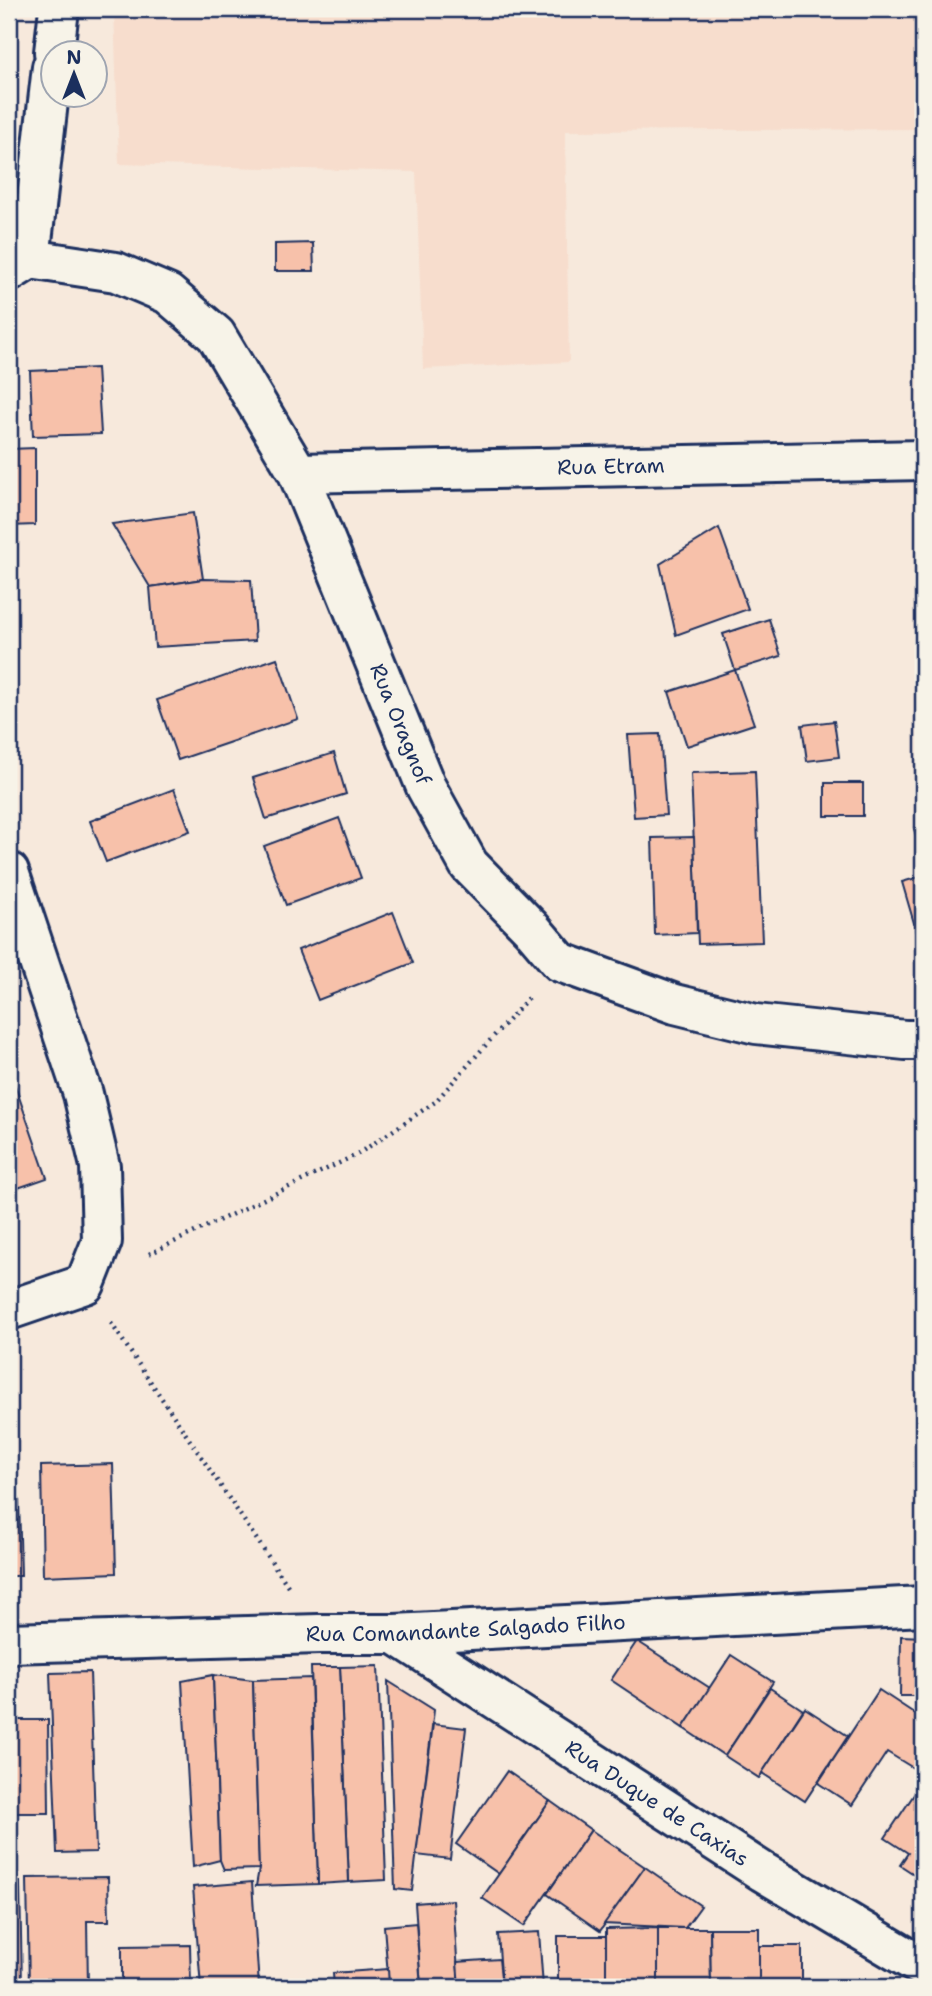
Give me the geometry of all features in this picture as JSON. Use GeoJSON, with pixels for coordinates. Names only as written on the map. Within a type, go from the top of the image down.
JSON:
{"type":"FeatureCollection","features":[{"type":"Feature","properties":{"kind":"street"},"geometry":{"type":"LineString","coordinates":[[56,38],[59,9]]}},
{"type":"Feature","properties":{"kind":"street"},"geometry":{"type":"LineString","coordinates":[[20,266],[45,108]]}},
{"type":"Feature","properties":{"kind":"street","name":"Rua Oragnof"},"geometry":{"type":"LineString","coordinates":[[20,266],[116,272],[168,294],[216,335],[298,473],[426,787],[469,865],[531,928],[560,962],[675,1004],[756,1024],[923,1040]]}},
{"type":"Feature","properties":{"kind":"street","name":"Rua Etram"},"geometry":{"type":"LineString","coordinates":[[298,473],[923,460]]}},
{"type":"Feature","properties":{"kind":"street"},"geometry":{"type":"LineString","coordinates":[[9,872],[83,1094],[100,1166],[102,1241],[85,1284],[9,1310]]}},
{"type":"Feature","properties":{"kind":"street","name":"Rua Comandante Salgado Filho"},"geometry":{"type":"LineString","coordinates":[[9,1643],[394,1634],[923,1606]]}},
{"type":"Feature","properties":{"kind":"street","name":"Rua Duque de Caxias"},"geometry":{"type":"LineString","coordinates":[[394,1634],[763,1872],[923,1967]]}},
{"type":"Feature","properties":{"kind":"path"},"geometry":{"type":"LineString","coordinates":[[319,1634],[85,1284],[358,1154],[435,1102],[560,962]]}},
{"type":"Feature","properties":{"kind":"shaded area"},"geometry":{"type":"Polygon","coordinates":[[[114,9],[923,9],[923,129],[565,131],[569,362],[423,369],[416,172],[119,164],[114,9]]]}},
{"type":"Feature","properties":{"kind":"building"},"geometry":{"type":"Polygon","coordinates":[[[313,243],[314,271],[275,271],[275,244],[313,243]]]}},
{"type":"Feature","properties":{"kind":"building"},"geometry":{"type":"Polygon","coordinates":[[[97,368],[101,434],[33,436],[30,371],[97,368]]]}},
{"type":"Feature","properties":{"kind":"building"},"geometry":{"type":"Polygon","coordinates":[[[35,448],[35,525],[9,526],[9,449],[35,448]]]}},
{"type":"Feature","properties":{"kind":"building"},"geometry":{"type":"Polygon","coordinates":[[[193,513],[203,579],[150,587],[112,524],[193,513]]]}},
{"type":"Feature","properties":{"kind":"building"},"geometry":{"type":"Polygon","coordinates":[[[719,528],[748,609],[676,635],[660,564],[719,528]]]}},
{"type":"Feature","properties":{"kind":"building"},"geometry":{"type":"Polygon","coordinates":[[[203,579],[251,580],[255,641],[155,647],[150,587],[203,579]]]}},
{"type":"Feature","properties":{"kind":"building"},"geometry":{"type":"Polygon","coordinates":[[[769,619],[781,656],[735,670],[723,634],[769,619]]]}},
{"type":"Feature","properties":{"kind":"building"},"geometry":{"type":"Polygon","coordinates":[[[277,658],[298,719],[178,760],[157,700],[277,658]]]}},
{"type":"Feature","properties":{"kind":"building"},"geometry":{"type":"Polygon","coordinates":[[[735,670],[754,724],[687,746],[669,692],[735,670]]]}},
{"type":"Feature","properties":{"kind":"building"},"geometry":{"type":"Polygon","coordinates":[[[834,721],[839,757],[807,761],[802,725],[834,721]]]}},
{"type":"Feature","properties":{"kind":"building"},"geometry":{"type":"Polygon","coordinates":[[[660,734],[666,815],[634,817],[628,735],[660,734]]]}},
{"type":"Feature","properties":{"kind":"building"},"geometry":{"type":"Polygon","coordinates":[[[334,753],[346,794],[266,819],[253,778],[334,753]]]}},
{"type":"Feature","properties":{"kind":"building"},"geometry":{"type":"Polygon","coordinates":[[[755,771],[762,942],[698,944],[691,773],[755,771]]]}},
{"type":"Feature","properties":{"kind":"building"},"geometry":{"type":"Polygon","coordinates":[[[825,783],[863,783],[863,816],[825,816],[825,783]]]}},
{"type":"Feature","properties":{"kind":"building"},"geometry":{"type":"Polygon","coordinates":[[[174,789],[190,831],[106,862],[90,821],[174,789]]]}},
{"type":"Feature","properties":{"kind":"building"},"geometry":{"type":"Polygon","coordinates":[[[339,818],[361,878],[286,905],[264,846],[339,818]]]}},
{"type":"Feature","properties":{"kind":"building"},"geometry":{"type":"Polygon","coordinates":[[[923,826],[923,858],[914,829],[923,826]]]}},
{"type":"Feature","properties":{"kind":"building"},"geometry":{"type":"Polygon","coordinates":[[[694,837],[697,933],[655,935],[652,838],[694,837]]]}},
{"type":"Feature","properties":{"kind":"building"},"geometry":{"type":"Polygon","coordinates":[[[923,876],[923,954],[902,882],[923,876]]]}},
{"type":"Feature","properties":{"kind":"building"},"geometry":{"type":"Polygon","coordinates":[[[393,912],[413,963],[318,1000],[298,950],[393,912]]]}},
{"type":"Feature","properties":{"kind":"building"},"geometry":{"type":"Polygon","coordinates":[[[9,1068],[47,1178],[9,1191],[9,1068]]]}},
{"type":"Feature","properties":{"kind":"building"},"geometry":{"type":"Polygon","coordinates":[[[113,1464],[116,1573],[43,1576],[41,1466],[113,1464]]]}},
{"type":"Feature","properties":{"kind":"building"},"geometry":{"type":"Polygon","coordinates":[[[9,1498],[19,1498],[21,1576],[9,1576],[9,1498]]]}},
{"type":"Feature","properties":{"kind":"building"},"geometry":{"type":"Polygon","coordinates":[[[901,1636],[923,1637],[923,1698],[900,1696],[901,1636]]]}},
{"type":"Feature","properties":{"kind":"building"},"geometry":{"type":"Polygon","coordinates":[[[637,1641],[710,1688],[683,1728],[611,1680],[637,1641]]]}},
{"type":"Feature","properties":{"kind":"building"},"geometry":{"type":"Polygon","coordinates":[[[731,1655],[773,1682],[725,1756],[683,1728],[731,1655]]]}},
{"type":"Feature","properties":{"kind":"building"},"geometry":{"type":"Polygon","coordinates":[[[378,1666],[386,1880],[349,1882],[340,1667],[378,1666]]]}},
{"type":"Feature","properties":{"kind":"building"},"geometry":{"type":"Polygon","coordinates":[[[311,1667],[340,1667],[349,1882],[318,1884],[311,1667]]]}},
{"type":"Feature","properties":{"kind":"building"},"geometry":{"type":"Polygon","coordinates":[[[90,1672],[96,1852],[57,1853],[50,1673],[90,1672]]]}},
{"type":"Feature","properties":{"kind":"building"},"geometry":{"type":"Polygon","coordinates":[[[213,1675],[220,1860],[193,1867],[182,1681],[213,1675]]]}},
{"type":"Feature","properties":{"kind":"building"},"geometry":{"type":"Polygon","coordinates":[[[213,1675],[253,1680],[259,1869],[224,1870],[220,1860],[213,1675]]]}},
{"type":"Feature","properties":{"kind":"building"},"geometry":{"type":"Polygon","coordinates":[[[311,1678],[318,1884],[256,1886],[259,1869],[253,1680],[311,1678]]]}},
{"type":"Feature","properties":{"kind":"building"},"geometry":{"type":"Polygon","coordinates":[[[388,1681],[434,1710],[412,1891],[395,1889],[388,1681]]]}},
{"type":"Feature","properties":{"kind":"building"},"geometry":{"type":"Polygon","coordinates":[[[770,1688],[803,1710],[759,1778],[725,1756],[770,1688]]]}},
{"type":"Feature","properties":{"kind":"building"},"geometry":{"type":"Polygon","coordinates":[[[879,1690],[923,1719],[923,1774],[887,1752],[852,1805],[818,1783],[879,1690]]]}},
{"type":"Feature","properties":{"kind":"building"},"geometry":{"type":"Polygon","coordinates":[[[805,1708],[848,1736],[805,1801],[762,1773],[805,1708]]]}},
{"type":"Feature","properties":{"kind":"building"},"geometry":{"type":"Polygon","coordinates":[[[9,1720],[48,1720],[49,1813],[9,1813],[9,1720]]]}},
{"type":"Feature","properties":{"kind":"building"},"geometry":{"type":"Polygon","coordinates":[[[433,1724],[466,1728],[450,1859],[416,1855],[433,1724]]]}},
{"type":"Feature","properties":{"kind":"building"},"geometry":{"type":"Polygon","coordinates":[[[507,1771],[550,1801],[499,1874],[456,1844],[507,1771]]]}},
{"type":"Feature","properties":{"kind":"building"},"geometry":{"type":"Polygon","coordinates":[[[923,1781],[923,1880],[900,1865],[908,1853],[885,1838],[923,1781]]]}},
{"type":"Feature","properties":{"kind":"building"},"geometry":{"type":"Polygon","coordinates":[[[550,1801],[591,1830],[524,1926],[482,1898],[550,1801]]]}},
{"type":"Feature","properties":{"kind":"building"},"geometry":{"type":"Polygon","coordinates":[[[591,1830],[645,1867],[600,1931],[547,1894],[591,1830]]]}},
{"type":"Feature","properties":{"kind":"building"},"geometry":{"type":"Polygon","coordinates":[[[645,1867],[701,1906],[685,1928],[604,1924],[645,1867]]]}},
{"type":"Feature","properties":{"kind":"building"},"geometry":{"type":"Polygon","coordinates":[[[108,1877],[109,1921],[87,1921],[88,1987],[29,1987],[27,1878],[108,1877]]]}},
{"type":"Feature","properties":{"kind":"building"},"geometry":{"type":"Polygon","coordinates":[[[9,1882],[20,1882],[22,1987],[9,1987],[9,1882]]]}},
{"type":"Feature","properties":{"kind":"building"},"geometry":{"type":"Polygon","coordinates":[[[252,1882],[259,1987],[201,1987],[193,1887],[252,1882]]]}},
{"type":"Feature","properties":{"kind":"building"},"geometry":{"type":"Polygon","coordinates":[[[453,1900],[459,1987],[421,1987],[415,1903],[453,1900]]]}},
{"type":"Feature","properties":{"kind":"building"},"geometry":{"type":"Polygon","coordinates":[[[416,1923],[421,1987],[389,1987],[384,1926],[416,1923]]]}},
{"type":"Feature","properties":{"kind":"building"},"geometry":{"type":"Polygon","coordinates":[[[658,1928],[658,1987],[606,1987],[606,1929],[658,1928]]]}},
{"type":"Feature","properties":{"kind":"building"},"geometry":{"type":"Polygon","coordinates":[[[658,1928],[710,1928],[711,1987],[658,1987],[658,1928]]]}},
{"type":"Feature","properties":{"kind":"building"},"geometry":{"type":"Polygon","coordinates":[[[710,1928],[759,1928],[759,1987],[711,1987],[710,1928]]]}},
{"type":"Feature","properties":{"kind":"building"},"geometry":{"type":"Polygon","coordinates":[[[539,1932],[543,1987],[502,1987],[498,1934],[539,1932]]]}},
{"type":"Feature","properties":{"kind":"building"},"geometry":{"type":"Polygon","coordinates":[[[558,1936],[606,1936],[606,1987],[558,1987],[558,1936]]]}},
{"type":"Feature","properties":{"kind":"building"},"geometry":{"type":"Polygon","coordinates":[[[190,1945],[191,1987],[122,1987],[122,1946],[190,1945]]]}},
{"type":"Feature","properties":{"kind":"building"},"geometry":{"type":"Polygon","coordinates":[[[759,1946],[802,1946],[802,1987],[759,1987],[759,1946]]]}},
{"type":"Feature","properties":{"kind":"building"},"geometry":{"type":"Polygon","coordinates":[[[499,1959],[502,1987],[459,1987],[457,1962],[499,1959]]]}},
{"type":"Feature","properties":{"kind":"building"},"geometry":{"type":"Polygon","coordinates":[[[388,1969],[389,1987],[334,1987],[333,1973],[388,1969]]]}},
{"type":"Feature","properties":{"kind":"building"},"geometry":{"type":"Polygon","coordinates":[[[334,1983],[334,1987],[277,1987],[334,1983]]]}}]}
